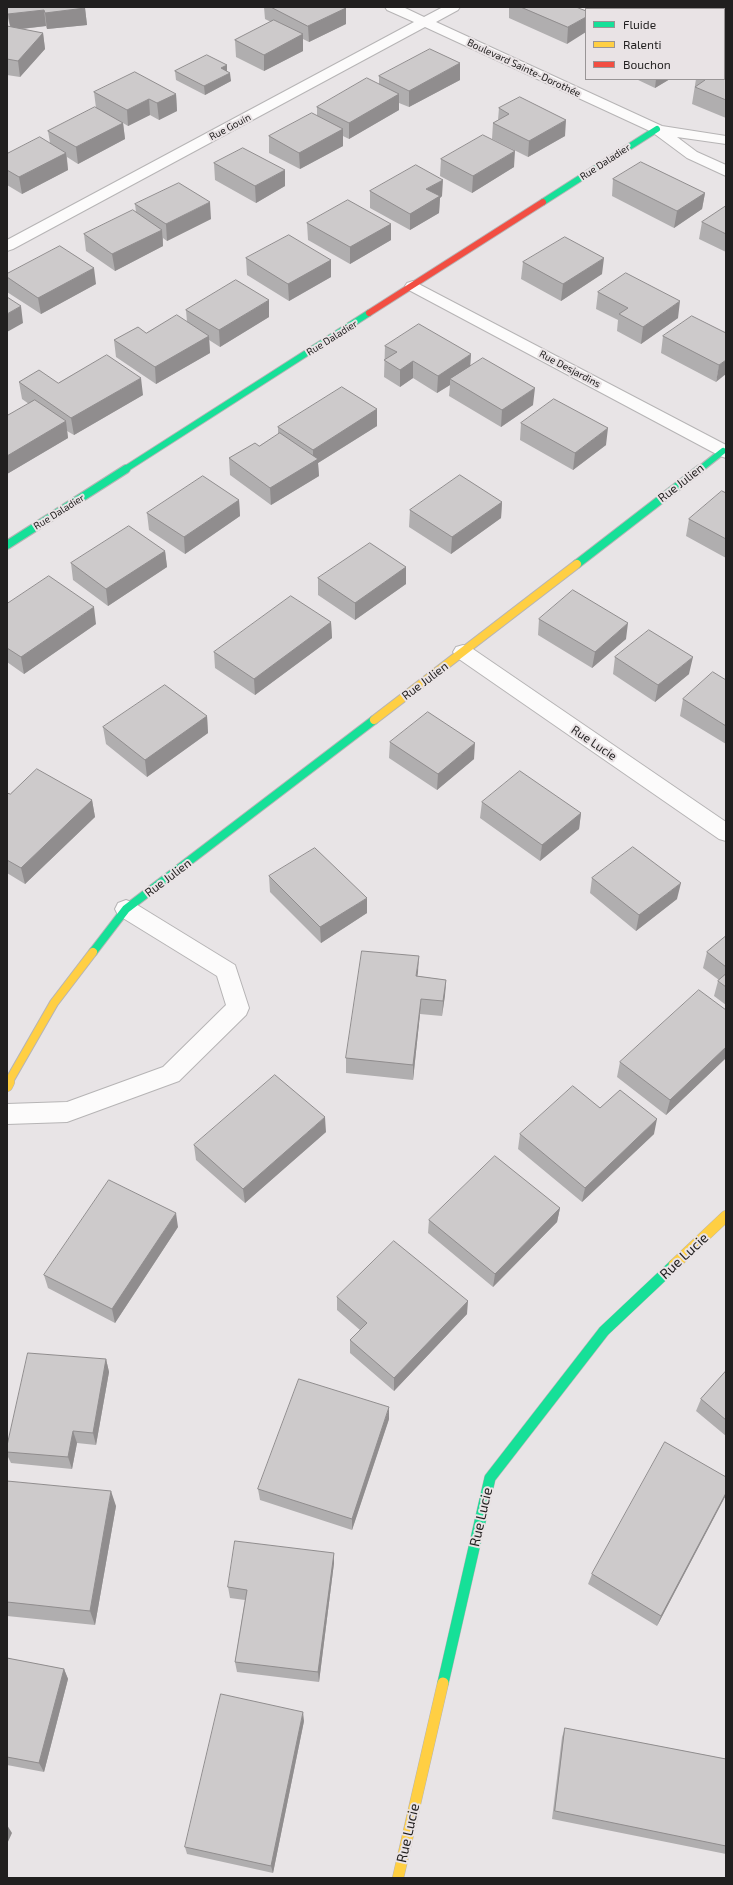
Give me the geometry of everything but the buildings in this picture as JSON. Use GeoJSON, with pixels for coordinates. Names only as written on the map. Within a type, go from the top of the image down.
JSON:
{"type":"FeatureCollection","features":[{"type":"Feature","properties":{"kind":"street","name":"Boulevard Sainte-Dorothée"},"geometry":{"type":"LineString","coordinates":[[392,7],[657,129],[692,155],[726,171]]}},
{"type":"Feature","properties":{"kind":"street","name":"Rue Gouin"},"geometry":{"type":"LineString","coordinates":[[7,246],[453,7]]}},
{"type":"Feature","properties":{"kind":"street","name":"Boulevard Sainte-Dorothée"},"geometry":{"type":"LineString","coordinates":[[657,129],[726,140]]}},
{"type":"Feature","properties":{"kind":"street","name":"Rue Daladier"},"geometry":{"type":"LineString","coordinates":[[7,545],[657,129]]}},
{"type":"Feature","properties":{"kind":"street","name":"Rue Desjardins"},"geometry":{"type":"LineString","coordinates":[[413,286],[724,451]]}},
{"type":"Feature","properties":{"kind":"street","name":"Rue Julien"},"geometry":{"type":"LineString","coordinates":[[7,1086],[54,1003],[126,909],[724,451]]}},
{"type":"Feature","properties":{"kind":"street","name":"Rue Lucie"},"geometry":{"type":"LineString","coordinates":[[462,652],[726,833]]}},
{"type":"Feature","properties":{"kind":"street"},"geometry":{"type":"LineString","coordinates":[[7,1114],[67,1112],[171,1074],[238,1008],[227,971],[126,909]]}},
{"type":"Feature","properties":{"kind":"street","name":"Rue Lucie"},"geometry":{"type":"LineString","coordinates":[[398,1878],[490,1478],[604,1331],[726,1216]]}},
{"type":"Feature","properties":{"kind":"traffic: fast"},"geometry":{"type":"LineString","coordinates":[[543,202],[657,129]]}},
{"type":"Feature","properties":{"kind":"traffic: fast"},"geometry":{"type":"LineString","coordinates":[[7,545],[369,313]]}},
{"type":"Feature","properties":{"kind":"traffic: fast"},"geometry":{"type":"LineString","coordinates":[[577,564],[723,451]]}},
{"type":"Feature","properties":{"kind":"traffic: fast"},"geometry":{"type":"LineString","coordinates":[[93,952],[126,909],[374,720]]}},
{"type":"Feature","properties":{"kind":"traffic: fast"},"geometry":{"type":"LineString","coordinates":[[443,1683],[490,1478],[604,1331],[674,1265]]}},
{"type":"Feature","properties":{"kind":"traffic: slow"},"geometry":{"type":"LineString","coordinates":[[374,720],[577,564]]}},
{"type":"Feature","properties":{"kind":"traffic: slow"},"geometry":{"type":"LineString","coordinates":[[7,1086],[54,1003],[93,952]]}},
{"type":"Feature","properties":{"kind":"traffic: slow"},"geometry":{"type":"LineString","coordinates":[[674,1265],[726,1216]]}},
{"type":"Feature","properties":{"kind":"traffic: slow"},"geometry":{"type":"LineString","coordinates":[[398,1878],[443,1683]]}},
{"type":"Feature","properties":{"kind":"traffic: jam"},"geometry":{"type":"LineString","coordinates":[[369,313],[543,202]]}}]}
